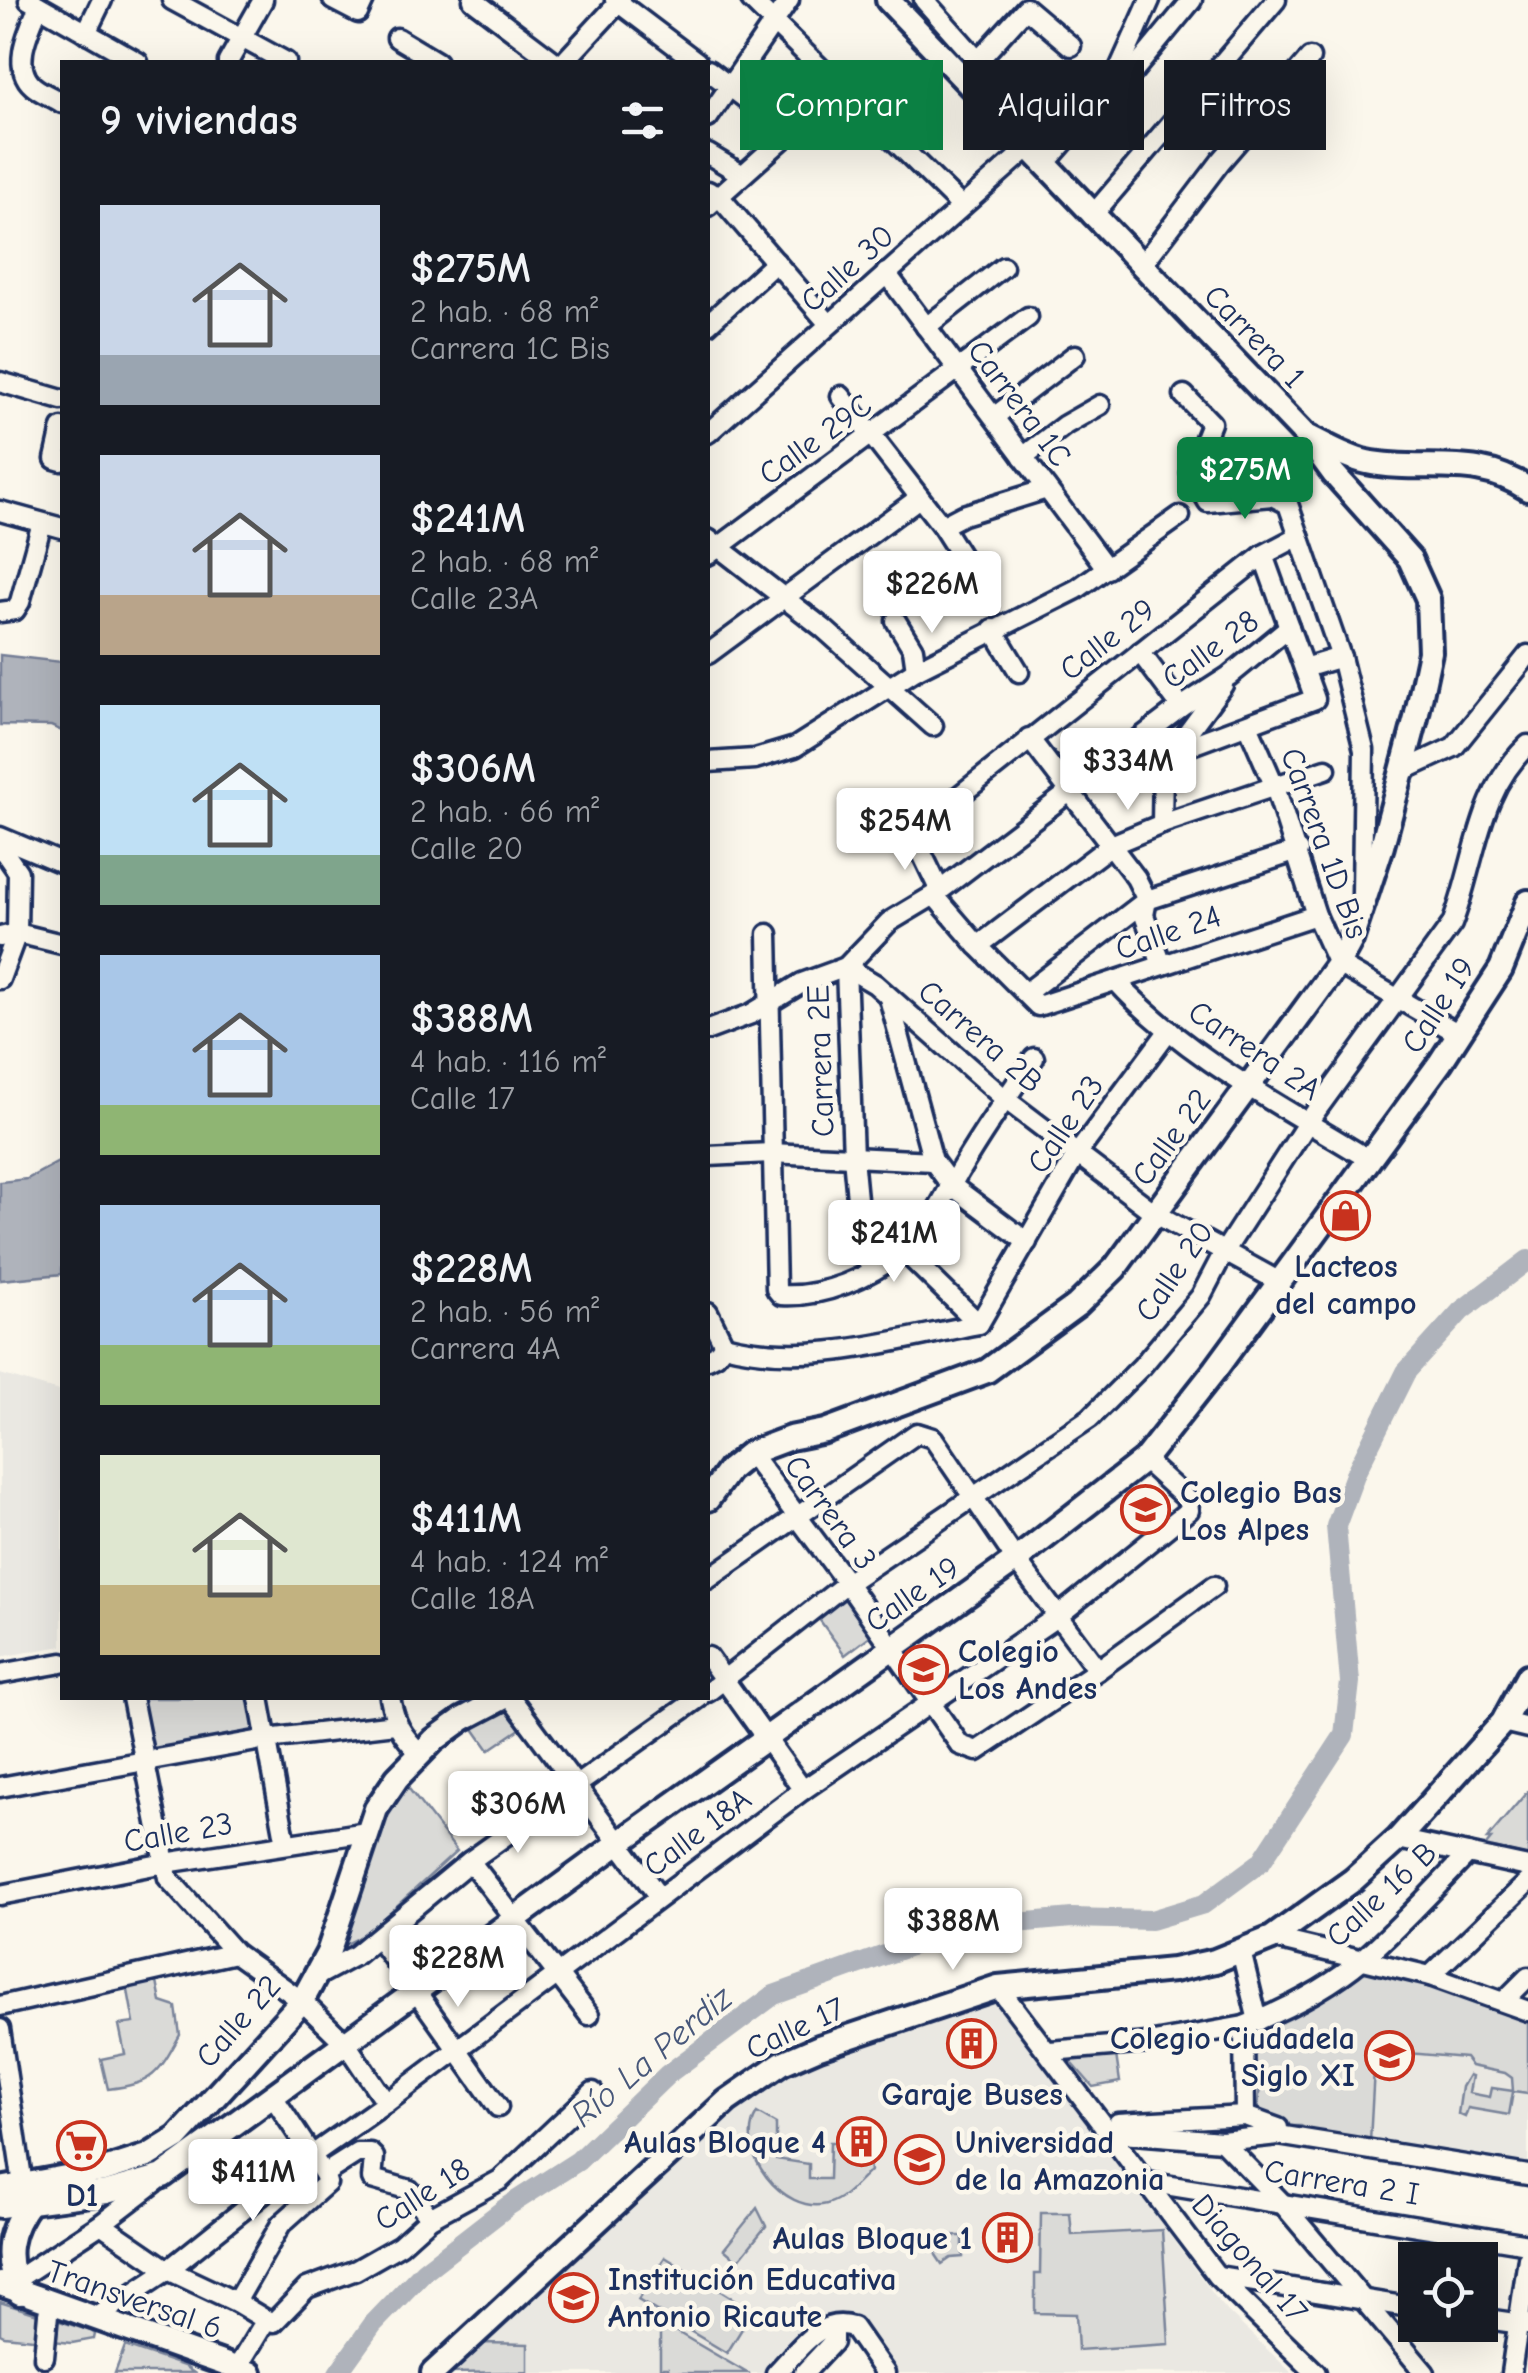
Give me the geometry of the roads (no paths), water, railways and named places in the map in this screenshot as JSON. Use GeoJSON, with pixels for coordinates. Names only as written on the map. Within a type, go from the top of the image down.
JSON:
{"type":"FeatureCollection","features":[{"type":"Feature","properties":{"kind":"main road","name":"Carrera 1"},"geometry":{"type":"LineString","coordinates":[[888,0],[963,79]]}},
{"type":"Feature","properties":{"kind":"main road","name":"Carrera 1"},"geometry":{"type":"LineString","coordinates":[[1030,150],[1306,436],[1334,474],[1410,559],[1428,599],[1430,652],[1402,771]]}},
{"type":"Feature","properties":{"kind":"main road"},"geometry":{"type":"LineString","coordinates":[[1306,436],[1366,462],[1488,470],[1528,489]]}},
{"type":"Feature","properties":{"kind":"main road","name":"Calle 22"},"geometry":{"type":"LineString","coordinates":[[710,1497],[729,1470],[750,1453],[790,1438],[825,1431],[987,1372],[1077,1305],[1115,1268],[1338,964],[1361,910],[1402,771]]}},
{"type":"Feature","properties":{"kind":"main road","name":"Calle 19"},"geometry":{"type":"LineString","coordinates":[[0,2206],[18,2191],[107,2192],[163,2176],[1016,1560],[1144,1460],[1215,1370],[1459,1034],[1501,969],[1528,902]]}},
{"type":"Feature","properties":{"kind":"main road","name":"Calle 17"},"geometry":{"type":"LineString","coordinates":[[433,2373],[757,2078],[819,2048],[998,1987],[1172,1970],[1216,1961],[1272,1938],[1353,1880],[1398,1839],[1503,1722],[1528,1676]]}},
{"type":"Feature","properties":{"kind":"main road","name":"Calle 22"},"geometry":{"type":"LineString","coordinates":[[18,2191],[148,2156],[177,2138],[302,2000],[328,1953],[376,1809],[397,1778],[420,1753],[464,1719],[499,1700]]}},
{"type":"Feature","properties":{"kind":"main road"},"geometry":{"type":"LineString","coordinates":[[8,2289],[8,2241],[15,2222],[18,2191]]}},
{"type":"Feature","properties":{"kind":"main road","name":"Transversal 6"},"geometry":{"type":"LineString","coordinates":[[8,2289],[48,2314],[131,2340],[195,2365],[204,2373]]}},
{"type":"Feature","properties":{"kind":"main road","name":"Transversal 6"},"geometry":{"type":"LineString","coordinates":[[8,2289],[243,2370]]}},
{"type":"Feature","properties":{"kind":"street"},"geometry":{"type":"LineString","coordinates":[[86,33],[102,0]]}},
{"type":"Feature","properties":{"kind":"street"},"geometry":{"type":"LineString","coordinates":[[172,0],[282,60]]}},
{"type":"Feature","properties":{"kind":"street"},"geometry":{"type":"LineString","coordinates":[[229,60],[263,0]]}},
{"type":"Feature","properties":{"kind":"street"},"geometry":{"type":"LineString","coordinates":[[333,0],[361,6]]}},
{"type":"Feature","properties":{"kind":"street"},"geometry":{"type":"LineString","coordinates":[[474,0],[552,60]]}},
{"type":"Feature","properties":{"kind":"street"},"geometry":{"type":"LineString","coordinates":[[752,0],[815,60]]}},
{"type":"Feature","properties":{"kind":"street"},"geometry":{"type":"LineString","coordinates":[[710,115],[789,0]]}},
{"type":"Feature","properties":{"kind":"street","name":"Carrera 1"},"geometry":{"type":"LineString","coordinates":[[924,0],[977,60]]}},
{"type":"Feature","properties":{"kind":"street","name":"Calle 30"},"geometry":{"type":"LineString","coordinates":[[1123,60],[1150,0]]}},
{"type":"Feature","properties":{"kind":"street","name":"Calle 30"},"geometry":{"type":"LineString","coordinates":[[1143,60],[1192,0]]}},
{"type":"Feature","properties":{"kind":"street"},"geometry":{"type":"LineString","coordinates":[[1092,216],[1276,0]]}},
{"type":"Feature","properties":{"kind":"street"},"geometry":{"type":"LineString","coordinates":[[566,60],[618,1],[694,60]]}},
{"type":"Feature","properties":{"kind":"street"},"geometry":{"type":"LineString","coordinates":[[60,102],[32,85],[25,74],[25,42],[45,5],[134,60]]}},
{"type":"Feature","properties":{"kind":"street"},"geometry":{"type":"LineString","coordinates":[[979,60],[1026,8],[1071,46]]}},
{"type":"Feature","properties":{"kind":"street"},"geometry":{"type":"LineString","coordinates":[[397,38],[435,60]]}},
{"type":"Feature","properties":{"kind":"street"},"geometry":{"type":"LineString","coordinates":[[1142,265],[1221,161],[1310,58]]}},
{"type":"Feature","properties":{"kind":"street"},"geometry":{"type":"LineString","coordinates":[[710,72],[740,95]]}},
{"type":"Feature","properties":{"kind":"street"},"geometry":{"type":"LineString","coordinates":[[768,150],[711,198],[776,262],[829,324]]}},
{"type":"Feature","properties":{"kind":"street"},"geometry":{"type":"LineString","coordinates":[[905,150],[961,206]]}},
{"type":"Feature","properties":{"kind":"street","name":"Calle 30"},"geometry":{"type":"LineString","coordinates":[[710,431],[961,206],[1030,150]]}},
{"type":"Feature","properties":{"kind":"street"},"geometry":{"type":"LineString","coordinates":[[710,155],[741,174]]}},
{"type":"Feature","properties":{"kind":"street"},"geometry":{"type":"LineString","coordinates":[[710,322],[776,262]]}},
{"type":"Feature","properties":{"kind":"street"},"geometry":{"type":"LineString","coordinates":[[926,327],[1004,267]]}},
{"type":"Feature","properties":{"kind":"street","name":"Carrera 1C"},"geometry":{"type":"LineString","coordinates":[[886,272],[1107,569]]}},
{"type":"Feature","properties":{"kind":"street"},"geometry":{"type":"LineString","coordinates":[[958,370],[1028,317]]}},
{"type":"Feature","properties":{"kind":"street"},"geometry":{"type":"LineString","coordinates":[[994,417],[1075,355]]}},
{"type":"Feature","properties":{"kind":"street","name":"Calle 29C"},"geometry":{"type":"LineString","coordinates":[[711,547],[873,435],[958,370]]}},
{"type":"Feature","properties":{"kind":"street"},"geometry":{"type":"LineString","coordinates":[[0,382],[60,399]]}},
{"type":"Feature","properties":{"kind":"street"},"geometry":{"type":"LineString","coordinates":[[1184,395],[1211,423],[1191,472],[1208,502],[1272,496],[1288,504],[1341,656],[1364,750],[1361,910]]}},
{"type":"Feature","properties":{"kind":"street"},"geometry":{"type":"LineString","coordinates":[[840,396],[942,526],[966,564]]}},
{"type":"Feature","properties":{"kind":"street"},"geometry":{"type":"LineString","coordinates":[[1022,456],[1100,406]]}},
{"type":"Feature","properties":{"kind":"street"},"geometry":{"type":"LineString","coordinates":[[60,437],[55,459],[60,460]]}},
{"type":"Feature","properties":{"kind":"street"},"geometry":{"type":"LineString","coordinates":[[942,526],[1047,489]]}},
{"type":"Feature","properties":{"kind":"street"},"geometry":{"type":"LineString","coordinates":[[710,652],[919,498]]}},
{"type":"Feature","properties":{"kind":"street"},"geometry":{"type":"LineString","coordinates":[[0,511],[60,527]]}},
{"type":"Feature","properties":{"kind":"street"},"geometry":{"type":"LineString","coordinates":[[710,762],[755,759],[795,747],[916,670],[1077,589],[1180,516]]}},
{"type":"Feature","properties":{"kind":"street"},"geometry":{"type":"LineString","coordinates":[[0,612],[15,610],[20,602],[42,522]]}},
{"type":"Feature","properties":{"kind":"street","name":"Calle 29"},"geometry":{"type":"LineString","coordinates":[[937,893],[913,835],[1263,554],[1299,536]]}},
{"type":"Feature","properties":{"kind":"street"},"geometry":{"type":"LineString","coordinates":[[711,547],[823,628],[933,726]]}},
{"type":"Feature","properties":{"kind":"street"},"geometry":{"type":"LineString","coordinates":[[1178,750],[1315,699],[1263,554]]}},
{"type":"Feature","properties":{"kind":"street"},"geometry":{"type":"LineString","coordinates":[[896,622],[913,649],[916,670]]}},
{"type":"Feature","properties":{"kind":"street","name":"Calle 28"},"geometry":{"type":"LineString","coordinates":[[846,968],[889,922],[937,893],[1181,707],[1230,676],[1290,627]]}},
{"type":"Feature","properties":{"kind":"street"},"geometry":{"type":"LineString","coordinates":[[993,629],[1018,672]]}},
{"type":"Feature","properties":{"kind":"street"},"geometry":{"type":"LineString","coordinates":[[1140,652],[1181,707]]}},
{"type":"Feature","properties":{"kind":"street"},"geometry":{"type":"LineString","coordinates":[[1402,771],[1454,747],[1528,655]]}},
{"type":"Feature","properties":{"kind":"street"},"geometry":{"type":"LineString","coordinates":[[1304,668],[1341,656]]}},
{"type":"Feature","properties":{"kind":"street"},"geometry":{"type":"LineString","coordinates":[[1162,824],[1164,766],[1230,676]]}},
{"type":"Feature","properties":{"kind":"street","name":"Carrera 1D Bis"},"geometry":{"type":"LineString","coordinates":[[1248,725],[1275,787],[1316,915],[1338,964],[1459,1034]]}},
{"type":"Feature","properties":{"kind":"street"},"geometry":{"type":"LineString","coordinates":[[1030,738],[1136,878],[1147,900],[1144,915],[1162,964]]}},
{"type":"Feature","properties":{"kind":"street","name":"Calle 20"},"geometry":{"type":"LineString","coordinates":[[710,1690],[847,1583],[1090,1418],[1142,1366],[1202,1296],[1224,1252],[1308,1122],[1452,924],[1480,822],[1497,784],[1528,745]]}},
{"type":"Feature","properties":{"kind":"street"},"geometry":{"type":"LineString","coordinates":[[978,946],[1111,846],[1162,824],[1326,769]]}},
{"type":"Feature","properties":{"kind":"street"},"geometry":{"type":"LineString","coordinates":[[0,836],[60,863]]}},
{"type":"Feature","properties":{"kind":"street"},"geometry":{"type":"LineString","coordinates":[[0,846],[18,872],[0,979]]}},
{"type":"Feature","properties":{"kind":"street"},"geometry":{"type":"LineString","coordinates":[[937,893],[978,946],[1032,1000],[1147,900],[1298,851]]}},
{"type":"Feature","properties":{"kind":"street"},"geometry":{"type":"LineString","coordinates":[[18,872],[60,863]]}},
{"type":"Feature","properties":{"kind":"street","name":"Calle 24"},"geometry":{"type":"LineString","coordinates":[[1032,1000],[1116,982],[1316,915]]}},
{"type":"Feature","properties":{"kind":"street"},"geometry":{"type":"LineString","coordinates":[[768,934],[771,1153],[776,1288],[781,1295],[831,1290],[904,1251],[938,1213],[951,1185],[1034,1058]]}},
{"type":"Feature","properties":{"kind":"street"},"geometry":{"type":"LineString","coordinates":[[9,935],[60,944]]}},
{"type":"Feature","properties":{"kind":"street"},"geometry":{"type":"LineString","coordinates":[[710,1029],[751,1014],[802,983],[846,968]]}},
{"type":"Feature","properties":{"kind":"street","name":"Carrera 2B"},"geometry":{"type":"LineString","coordinates":[[846,968],[888,995],[1005,1100],[1156,1214],[1278,1282]]}},
{"type":"Feature","properties":{"kind":"street","name":"Carrera 2E"},"geometry":{"type":"LineString","coordinates":[[846,968],[853,1157],[862,1251],[873,1270]]}},
{"type":"Feature","properties":{"kind":"street","name":"Carrera 2A"},"geometry":{"type":"LineString","coordinates":[[1116,982],[1142,1010],[1248,1086],[1368,1159]]}},
{"type":"Feature","properties":{"kind":"street"},"geometry":{"type":"LineString","coordinates":[[888,995],[933,1160],[951,1185],[1027,1242]]}},
{"type":"Feature","properties":{"kind":"street","name":"Calle 23"},"geometry":{"type":"LineString","coordinates":[[979,1324],[1077,1154],[1169,1030]]}},
{"type":"Feature","properties":{"kind":"street"},"geometry":{"type":"LineString","coordinates":[[710,1156],[771,1153],[933,1160]]}},
{"type":"Feature","properties":{"kind":"street"},"geometry":{"type":"LineString","coordinates":[[904,1251],[979,1324]]}},
{"type":"Feature","properties":{"kind":"street"},"geometry":{"type":"LineString","coordinates":[[710,1316],[724,1345],[759,1354],[835,1352],[979,1324]]}},
{"type":"Feature","properties":{"kind":"street"},"geometry":{"type":"LineString","coordinates":[[710,1359],[724,1345]]}},
{"type":"Feature","properties":{"kind":"street"},"geometry":{"type":"LineString","coordinates":[[710,1579],[796,1515],[918,1432],[924,1432],[1098,1670],[1214,1586]]}},
{"type":"Feature","properties":{"kind":"street","name":"Carrera 3"},"geometry":{"type":"LineString","coordinates":[[750,1453],[960,1745],[977,1750],[1098,1670]]}},
{"type":"Feature","properties":{"kind":"street","name":"Calle 18A"},"geometry":{"type":"LineString","coordinates":[[97,2317],[168,2270],[312,2155],[803,1790],[1058,1616],[1190,1505],[1144,1460]]}},
{"type":"Feature","properties":{"kind":"street"},"geometry":{"type":"LineString","coordinates":[[710,1660],[803,1790]]}},
{"type":"Feature","properties":{"kind":"street"},"geometry":{"type":"LineString","coordinates":[[0,1674],[60,1663]]}},
{"type":"Feature","properties":{"kind":"street"},"geometry":{"type":"LineString","coordinates":[[132,1700],[168,1878],[234,1953],[302,2000],[347,2044],[386,2102]]}},
{"type":"Feature","properties":{"kind":"street"},"geometry":{"type":"LineString","coordinates":[[259,1700],[286,1844]]}},
{"type":"Feature","properties":{"kind":"street"},"geometry":{"type":"LineString","coordinates":[[390,1700],[395,1724],[420,1753]]}},
{"type":"Feature","properties":{"kind":"street"},"geometry":{"type":"LineString","coordinates":[[512,1700],[659,1897]]}},
{"type":"Feature","properties":{"kind":"street"},"geometry":{"type":"LineString","coordinates":[[315,1977],[378,1939],[470,1860],[696,1700]]}},
{"type":"Feature","properties":{"kind":"street"},"geometry":{"type":"LineString","coordinates":[[1503,1722],[1528,1728]]}},
{"type":"Feature","properties":{"kind":"street"},"geometry":{"type":"LineString","coordinates":[[0,1787],[267,1739],[395,1724]]}},
{"type":"Feature","properties":{"kind":"street","name":"Calle 23"},"geometry":{"type":"LineString","coordinates":[[0,1895],[368,1832]]}},
{"type":"Feature","properties":{"kind":"street"},"geometry":{"type":"LineString","coordinates":[[1398,1839],[1528,1867]]}},
{"type":"Feature","properties":{"kind":"street","name":"Calle 16 B"},"geometry":{"type":"LineString","coordinates":[[1050,2051],[1148,2043],[1251,2024],[1310,1994],[1362,1960],[1468,1854]]}},
{"type":"Feature","properties":{"kind":"street"},"geometry":{"type":"LineString","coordinates":[[470,1860],[589,2015]]}},
{"type":"Feature","properties":{"kind":"street"},"geometry":{"type":"LineString","coordinates":[[1430,1976],[1528,1882]]}},
{"type":"Feature","properties":{"kind":"street"},"geometry":{"type":"LineString","coordinates":[[1272,1938],[1430,1976],[1528,2011]]}},
{"type":"Feature","properties":{"kind":"street"},"geometry":{"type":"LineString","coordinates":[[378,1939],[498,2107]]}},
{"type":"Feature","properties":{"kind":"street"},"geometry":{"type":"LineString","coordinates":[[1241,1951],[1251,2024],[1245,2116]]}},
{"type":"Feature","properties":{"kind":"street","name":"Calle 22"},"geometry":{"type":"LineString","coordinates":[[0,2006],[234,1953]]}},
{"type":"Feature","properties":{"kind":"street"},"geometry":{"type":"LineString","coordinates":[[1504,2001],[1528,1977]]}},
{"type":"Feature","properties":{"kind":"street","name":"Diagonal 17"},"geometry":{"type":"LineString","coordinates":[[998,1987],[1217,2276],[1316,2373]]}},
{"type":"Feature","properties":{"kind":"street"},"geometry":{"type":"LineString","coordinates":[[0,2028],[18,2191]]}},
{"type":"Feature","properties":{"kind":"street","name":"Calle 18"},"geometry":{"type":"LineString","coordinates":[[243,2370],[266,2320],[274,2322],[281,2318],[307,2288],[356,2270],[400,2245],[430,2218],[500,2180],[594,2092]]}},
{"type":"Feature","properties":{"kind":"street"},"geometry":{"type":"LineString","coordinates":[[272,2095],[326,2178]]}},
{"type":"Feature","properties":{"kind":"street"},"geometry":{"type":"LineString","coordinates":[[1106,2128],[1245,2116],[1278,2128],[1278,2135]]}},
{"type":"Feature","properties":{"kind":"street"},"geometry":{"type":"LineString","coordinates":[[1106,2128],[1222,2142],[1278,2135],[1528,2175]]}},
{"type":"Feature","properties":{"kind":"street"},"geometry":{"type":"LineString","coordinates":[[1222,2142],[1281,2202],[1424,2373]]}},
{"type":"Feature","properties":{"kind":"street"},"geometry":{"type":"LineString","coordinates":[[236,2302],[281,2224],[357,2153],[374,2157],[372,2178],[410,2190],[430,2218]]}},
{"type":"Feature","properties":{"kind":"street","name":"Calle 19"},"geometry":{"type":"LineString","coordinates":[[8,2289],[163,2176]]}},
{"type":"Feature","properties":{"kind":"street","name":"Carrera 2 I"},"geometry":{"type":"LineString","coordinates":[[1146,2182],[1528,2244]]}},
{"type":"Feature","properties":{"kind":"street"},"geometry":{"type":"LineString","coordinates":[[101,2224],[168,2270],[266,2320]]}},
{"type":"Feature","properties":{"kind":"street"},"geometry":{"type":"LineString","coordinates":[[1511,2373],[1524,2324],[1528,2258]]}},
{"type":"Feature","properties":{"kind":"street"},"geometry":{"type":"LineString","coordinates":[[1217,2276],[1398,2305]]}},
{"type":"Feature","properties":{"kind":"street"},"geometry":{"type":"LineString","coordinates":[[44,2357],[48,2314]]}},
{"type":"Feature","properties":{"kind":"street"},"geometry":{"type":"LineString","coordinates":[[1498,2320],[1524,2324]]}},
{"type":"Feature","properties":{"kind":"street"},"geometry":{"type":"LineString","coordinates":[[776,2373],[819,2328],[847,2324],[863,2338],[884,2373]]}},
{"type":"Feature","properties":{"kind":"street"},"geometry":{"type":"LineString","coordinates":[[804,2373],[834,2342],[833,2328]]}},
{"type":"Feature","properties":{"kind":"waterway","name":"Río La Perdiz"},"geometry":{"type":"LineString","coordinates":[[338,2373],[373,2324],[424,2271],[508,2206],[578,2161],[668,2074],[774,1995],[960,1928],[1072,1918],[1151,1920],[1204,1904],[1261,1862],[1344,1735],[1350,1682],[1336,1526],[1356,1472],[1406,1372],[1461,1311],[1528,1260]]}},
{"type":"Feature","properties":{"kind":"place","name":"Lacteos del campo"},"geometry":{"type":"Point","coordinates":[1346,1216]}},
{"type":"Feature","properties":{"kind":"place","name":"Colegio Bas Los Alpes"},"geometry":{"type":"Point","coordinates":[1145,1510]}},
{"type":"Feature","properties":{"kind":"place","name":"Colegio Los Andes"},"geometry":{"type":"Point","coordinates":[923,1669]}},
{"type":"Feature","properties":{"kind":"place","name":"Garaje Buses"},"geometry":{"type":"Point","coordinates":[972,2044]}},
{"type":"Feature","properties":{"kind":"place","name":"Colegio Ciudadela Siglo XI"},"geometry":{"type":"Point","coordinates":[1390,2056]}},
{"type":"Feature","properties":{"kind":"place","name":"Aulas Bloque 4"},"geometry":{"type":"Point","coordinates":[861,2142]}},
{"type":"Feature","properties":{"kind":"place","name":"D1"},"geometry":{"type":"Point","coordinates":[82,2145]}},
{"type":"Feature","properties":{"kind":"place","name":"Universidad de la Amazonia"},"geometry":{"type":"Point","coordinates":[920,2160]}},
{"type":"Feature","properties":{"kind":"place","name":"Aulas Bloque 1"},"geometry":{"type":"Point","coordinates":[1007,2238]}},
{"type":"Feature","properties":{"kind":"place","name":"Institución Educativa Antonio Ricaute"},"geometry":{"type":"Point","coordinates":[573,2297]}}]}
